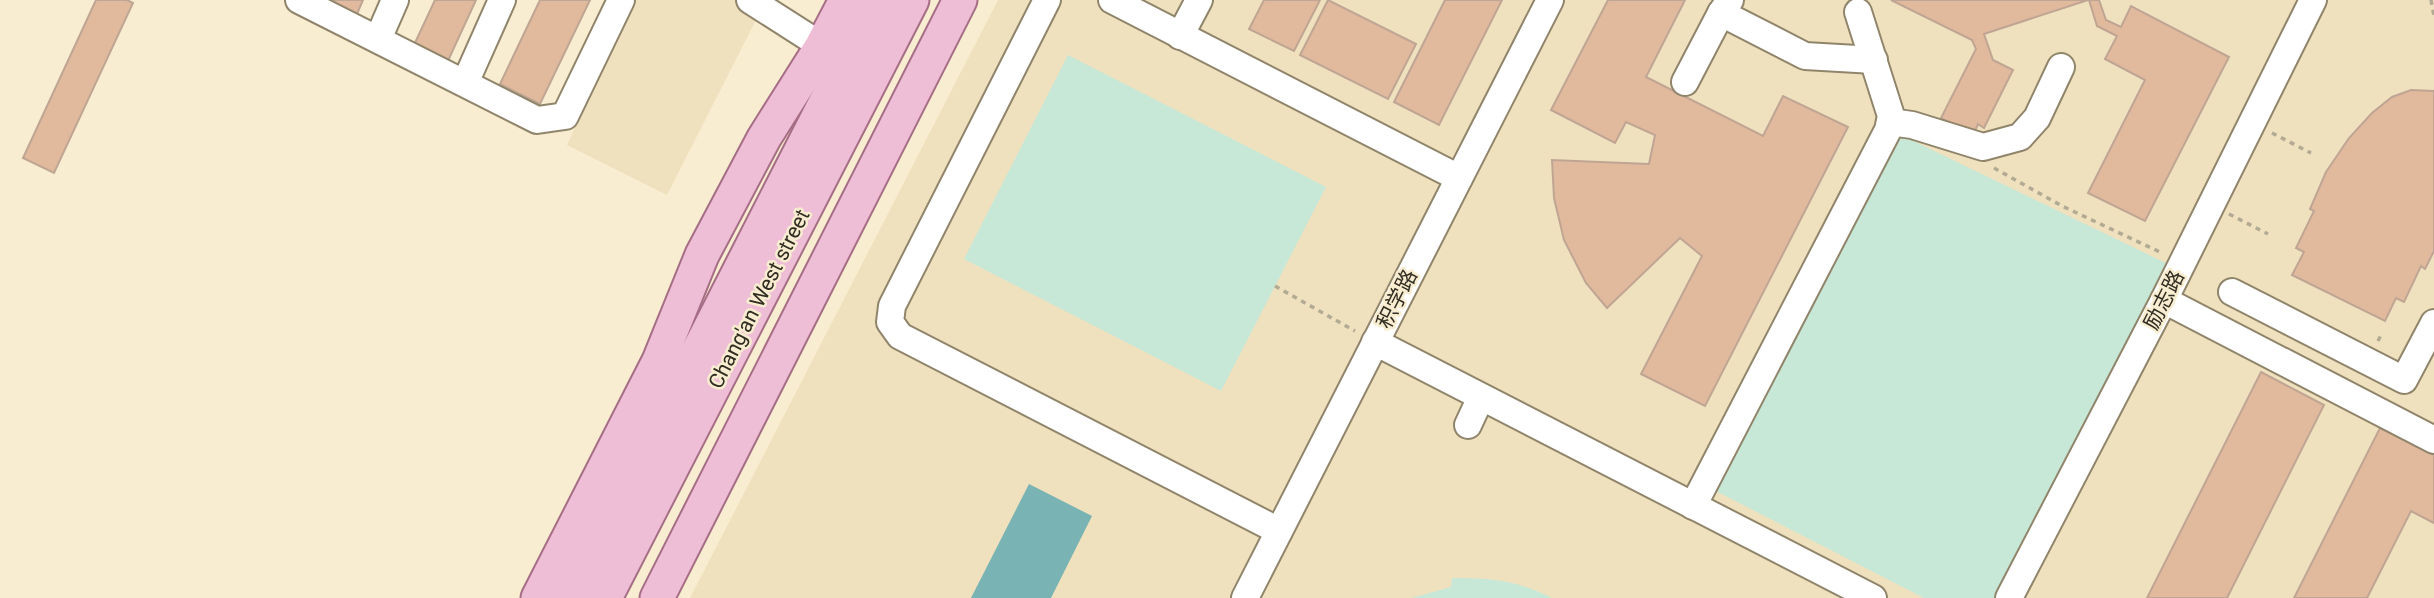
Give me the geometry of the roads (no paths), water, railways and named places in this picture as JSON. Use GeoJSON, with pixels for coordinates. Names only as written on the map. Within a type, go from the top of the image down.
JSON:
{"type":"FeatureCollection","features":[{"type":"Feature","properties":{"kind":"main road"},"geometry":{"type":"LineString","coordinates":[[538,598],[659,361],[702,255],[764,138],[834,54],[846,0]]}},
{"type":"Feature","properties":{"kind":"main road","name":"Chang'an West street"},"geometry":{"type":"LineString","coordinates":[[572,598],[834,54],[878,0]]}},
{"type":"Feature","properties":{"kind":"main road","name":"Chang'an West street"},"geometry":{"type":"LineString","coordinates":[[605,598],[912,0]]}},
{"type":"Feature","properties":{"kind":"main road"},"geometry":{"type":"LineString","coordinates":[[657,598],[960,0]]}},
{"type":"Feature","properties":{"kind":"street"},"geometry":{"type":"LineString","coordinates":[[299,0],[537,120],[565,116],[621,0]]}},
{"type":"Feature","properties":{"kind":"street"},"geometry":{"type":"LineString","coordinates":[[378,39],[395,0]]}},
{"type":"Feature","properties":{"kind":"street"},"geometry":{"type":"LineString","coordinates":[[465,83],[502,0]]}},
{"type":"Feature","properties":{"kind":"street"},"geometry":{"type":"LineString","coordinates":[[750,0],[834,54]]}},
{"type":"Feature","properties":{"kind":"street"},"geometry":{"type":"LineString","coordinates":[[1047,0],[892,306],[890,322],[900,336],[1279,531]]}},
{"type":"Feature","properties":{"kind":"street"},"geometry":{"type":"LineString","coordinates":[[1112,0],[1459,178]]}},
{"type":"Feature","properties":{"kind":"street"},"geometry":{"type":"LineString","coordinates":[[1180,36],[1199,0]]}},
{"type":"Feature","properties":{"kind":"street","name":"积学路"},"geometry":{"type":"LineString","coordinates":[[1245,598],[1550,0]]}},
{"type":"Feature","properties":{"kind":"street","name":"励志路"},"geometry":{"type":"LineString","coordinates":[[2009,598],[2183,263],[2313,0]]}},
{"type":"Feature","properties":{"kind":"street"},"geometry":{"type":"LineString","coordinates":[[1685,82],[1726,6],[1805,56],[1874,60]]}},
{"type":"Feature","properties":{"kind":"street"},"geometry":{"type":"LineString","coordinates":[[1693,506],[1890,122],[1891,116],[1858,12]]}},
{"type":"Feature","properties":{"kind":"street"},"geometry":{"type":"LineString","coordinates":[[1890,122],[1912,125],[1983,147],[2020,137],[2037,118],[2061,67]]}},
{"type":"Feature","properties":{"kind":"street"},"geometry":{"type":"LineString","coordinates":[[2232,292],[2404,380],[2434,323]]}},
{"type":"Feature","properties":{"kind":"street"},"geometry":{"type":"LineString","coordinates":[[2164,300],[2434,440]]}},
{"type":"Feature","properties":{"kind":"street"},"geometry":{"type":"LineString","coordinates":[[1375,342],[1873,598]]}},
{"type":"Feature","properties":{"kind":"street"},"geometry":{"type":"LineString","coordinates":[[1468,425],[1481,397]]}},
{"type":"Feature","properties":{"kind":"water"},"geometry":{"type":"Polygon","coordinates":[[[1029,484],[1092,516],[1051,598],[971,598],[1029,484]]]}}]}
